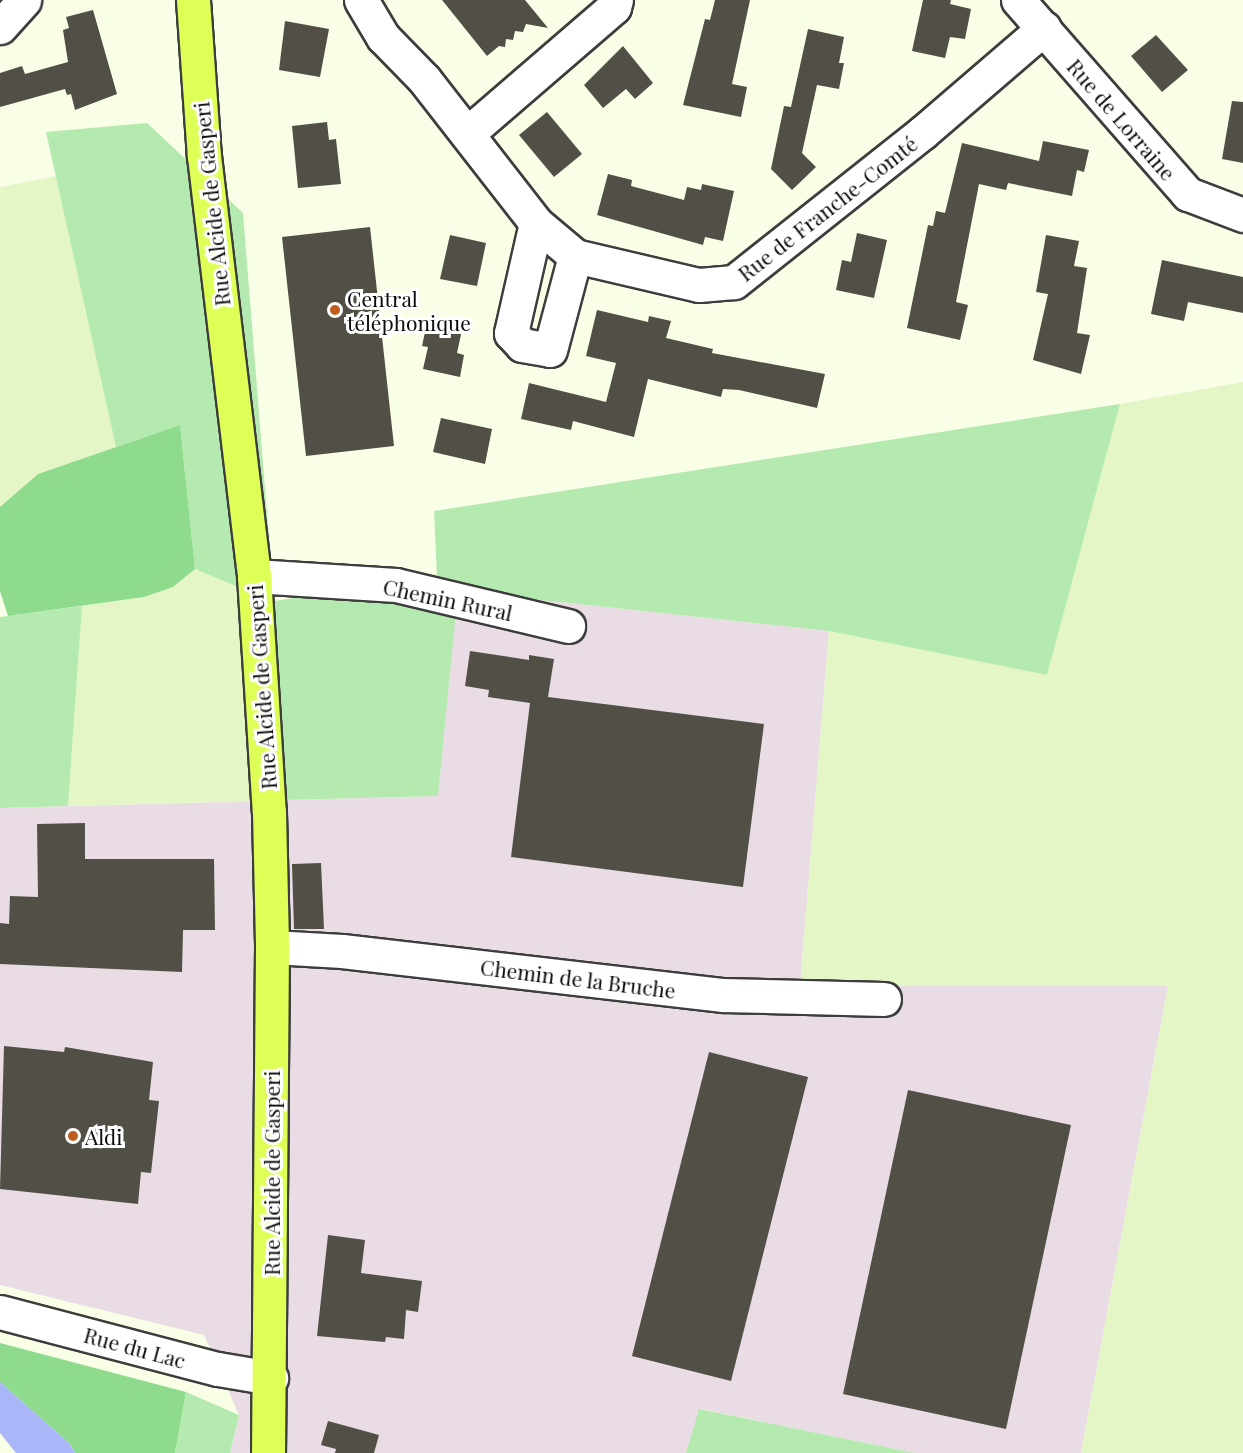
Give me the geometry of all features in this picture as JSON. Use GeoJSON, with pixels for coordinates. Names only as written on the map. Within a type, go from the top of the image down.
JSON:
{"type":"FeatureCollection","features":[{"type":"Feature","properties":{"kind":"main road","name":"Rue Alcide de Gasperi"},"geometry":{"type":"LineString","coordinates":[[193,0],[204,156],[254,576],[269,812],[272,947],[271,1378],[268,1453]]}},
{"type":"Feature","properties":{"kind":"street"},"geometry":{"type":"LineString","coordinates":[[0,27],[24,0]]}},
{"type":"Feature","properties":{"kind":"street","name":"Rue de Franche-Comté"},"geometry":{"type":"LineString","coordinates":[[361,0],[383,37],[468,133],[536,224],[575,255],[699,285],[734,282],[922,133],[1044,28]]}},
{"type":"Feature","properties":{"kind":"street"},"geometry":{"type":"LineString","coordinates":[[468,133],[614,7],[616,0]]}},
{"type":"Feature","properties":{"kind":"street","name":"Rue de Lorraine"},"geometry":{"type":"LineString","coordinates":[[1018,0],[1188,194],[1243,215]]}},
{"type":"Feature","properties":{"kind":"street"},"geometry":{"type":"LineString","coordinates":[[536,224],[511,333],[522,345],[550,350],[575,255]]}},
{"type":"Feature","properties":{"kind":"street","name":"Chemin Rural"},"geometry":{"type":"LineString","coordinates":[[254,576],[396,585],[568,626]]}},
{"type":"Feature","properties":{"kind":"street","name":"Chemin de la Bruche"},"geometry":{"type":"LineString","coordinates":[[272,947],[342,951],[723,995],[884,999]]}},
{"type":"Feature","properties":{"kind":"street","name":"Rue du Lac"},"geometry":{"type":"LineString","coordinates":[[0,1312],[218,1369],[271,1378]]}},
{"type":"Feature","properties":{"kind":"shaded area"},"geometry":{"type":"Polygon","coordinates":[[[457,591],[829,631],[800,986],[1168,986],[1081,1453],[915,1453],[700,1409],[686,1453],[230,1453],[239,1415],[204,1335],[0,1285],[0,808],[438,796],[457,591]]]}},
{"type":"Feature","properties":{"kind":"green space"},"geometry":{"type":"Polygon","coordinates":[[[147,123],[243,213],[274,601],[437,577],[434,511],[1120,404],[1047,675],[829,631],[458,591],[438,796],[285,800],[274,602],[195,569],[180,425],[116,447],[46,132],[147,123]]]}},
{"type":"Feature","properties":{"kind":"green space"},"geometry":{"type":"Polygon","coordinates":[[[57,176],[116,447],[38,474],[0,507],[0,187],[57,176]]]}},
{"type":"Feature","properties":{"kind":"green space"},"geometry":{"type":"Polygon","coordinates":[[[1243,382],[1243,1453],[1081,1453],[1168,986],[800,986],[829,631],[1047,675],[1120,404],[1243,382]]]}},
{"type":"Feature","properties":{"kind":"green space"},"geometry":{"type":"Polygon","coordinates":[[[180,425],[195,569],[173,587],[144,597],[8,616],[0,591],[0,507],[38,474],[180,425]]]}},
{"type":"Feature","properties":{"kind":"green space"},"geometry":{"type":"Polygon","coordinates":[[[195,569],[274,602],[285,800],[68,806],[82,606],[144,597],[173,587],[195,569]]]}},
{"type":"Feature","properties":{"kind":"green space"},"geometry":{"type":"Polygon","coordinates":[[[82,606],[68,806],[0,808],[0,617],[82,606]]]}},
{"type":"Feature","properties":{"kind":"green space"},"geometry":{"type":"Polygon","coordinates":[[[0,1343],[186,1392],[175,1453],[75,1453],[70,1444],[0,1382],[0,1343]]]}},
{"type":"Feature","properties":{"kind":"green space"},"geometry":{"type":"Polygon","coordinates":[[[186,1392],[239,1415],[230,1453],[175,1453],[186,1392]]]}},
{"type":"Feature","properties":{"kind":"green space"},"geometry":{"type":"Polygon","coordinates":[[[699,1409],[915,1453],[686,1453],[699,1409]]]}},
{"type":"Feature","properties":{"kind":"water"},"geometry":{"type":"Polygon","coordinates":[[[0,1382],[70,1444],[75,1453],[16,1453],[0,1433],[0,1382]]]}},
{"type":"Feature","properties":{"kind":"building"},"geometry":{"type":"Polygon","coordinates":[[[442,0],[525,0],[548,28],[526,24],[523,32],[515,31],[513,40],[506,39],[505,47],[499,46],[487,56],[442,0]]]}},
{"type":"Feature","properties":{"kind":"building"},"geometry":{"type":"Polygon","coordinates":[[[715,0],[750,0],[732,84],[747,87],[741,117],[683,105],[705,19],[710,20],[715,0]]]}},
{"type":"Feature","properties":{"kind":"building"},"geometry":{"type":"Polygon","coordinates":[[[923,0],[951,0],[950,4],[971,9],[965,39],[950,37],[945,58],[912,51],[923,0]]]}},
{"type":"Feature","properties":{"kind":"building"},"geometry":{"type":"Polygon","coordinates":[[[93,10],[117,94],[75,110],[71,94],[67,95],[65,89],[0,107],[0,73],[22,66],[25,74],[68,62],[63,30],[69,28],[66,17],[93,10]]]}},
{"type":"Feature","properties":{"kind":"building"},"geometry":{"type":"Polygon","coordinates":[[[285,21],[329,29],[320,77],[279,70],[285,21]]]}},
{"type":"Feature","properties":{"kind":"building"},"geometry":{"type":"Polygon","coordinates":[[[808,29],[844,37],[839,63],[844,63],[839,89],[817,85],[802,153],[816,167],[792,190],[771,169],[784,106],[791,107],[808,29]]]}},
{"type":"Feature","properties":{"kind":"building"},"geometry":{"type":"Polygon","coordinates":[[[1156,35],[1188,70],[1162,92],[1131,56],[1156,35]]]}},
{"type":"Feature","properties":{"kind":"building"},"geometry":{"type":"Polygon","coordinates":[[[623,46],[653,83],[635,99],[626,89],[603,108],[584,85],[623,46]]]}},
{"type":"Feature","properties":{"kind":"building"},"geometry":{"type":"Polygon","coordinates":[[[1232,101],[1243,102],[1243,163],[1222,159],[1232,101]]]}},
{"type":"Feature","properties":{"kind":"building"},"geometry":{"type":"Polygon","coordinates":[[[547,112],[582,154],[554,177],[519,135],[547,112]]]}},
{"type":"Feature","properties":{"kind":"building"},"geometry":{"type":"Polygon","coordinates":[[[327,122],[329,140],[336,139],[341,184],[298,188],[292,126],[327,122]]]}},
{"type":"Feature","properties":{"kind":"building"},"geometry":{"type":"Polygon","coordinates":[[[1043,141],[1089,150],[1084,172],[1077,170],[1072,196],[1008,183],[1006,190],[979,184],[956,302],[968,305],[960,340],[907,328],[928,225],[933,226],[936,211],[945,213],[962,143],[1039,161],[1043,141]]]}},
{"type":"Feature","properties":{"kind":"building"},"geometry":{"type":"Polygon","coordinates":[[[608,174],[632,180],[631,186],[684,200],[687,187],[701,190],[702,184],[734,191],[723,241],[705,237],[703,245],[597,215],[608,174]]]}},
{"type":"Feature","properties":{"kind":"building","name":"Central téléphonique"},"geometry":{"type":"Polygon","coordinates":[[[370,227],[394,446],[306,456],[282,237],[370,227]]]}},
{"type":"Feature","properties":{"kind":"building"},"geometry":{"type":"Polygon","coordinates":[[[857,233],[887,240],[874,298],[836,290],[842,260],[851,262],[857,233]]]}},
{"type":"Feature","properties":{"kind":"building"},"geometry":{"type":"Polygon","coordinates":[[[450,235],[486,243],[477,286],[440,279],[450,235]]]}},
{"type":"Feature","properties":{"kind":"building"},"geometry":{"type":"Polygon","coordinates":[[[1046,235],[1079,241],[1074,266],[1087,268],[1077,333],[1090,335],[1081,374],[1033,360],[1048,294],[1036,292],[1046,235]]]}},
{"type":"Feature","properties":{"kind":"building"},"geometry":{"type":"Polygon","coordinates":[[[1162,260],[1243,277],[1243,313],[1188,302],[1184,321],[1151,314],[1162,260]]]}},
{"type":"Feature","properties":{"kind":"building"},"geometry":{"type":"Polygon","coordinates":[[[597,310],[648,322],[649,316],[671,321],[666,338],[713,349],[712,353],[825,374],[817,408],[739,390],[723,389],[721,397],[648,379],[634,437],[573,421],[571,430],[521,419],[529,383],[606,402],[616,363],[586,356],[597,310]]]}},
{"type":"Feature","properties":{"kind":"building"},"geometry":{"type":"Polygon","coordinates":[[[427,323],[462,330],[457,353],[464,355],[460,377],[423,369],[428,347],[422,346],[427,323]]]}},
{"type":"Feature","properties":{"kind":"building"},"geometry":{"type":"Polygon","coordinates":[[[441,418],[492,429],[485,464],[433,452],[441,418]]]}},
{"type":"Feature","properties":{"kind":"building"},"geometry":{"type":"Polygon","coordinates":[[[470,651],[529,660],[529,655],[554,659],[548,697],[764,724],[743,887],[511,857],[530,703],[488,697],[489,690],[465,686],[470,651]]]}},
{"type":"Feature","properties":{"kind":"building"},"geometry":{"type":"Polygon","coordinates":[[[85,823],[85,859],[214,859],[215,930],[183,930],[182,972],[0,964],[0,923],[9,924],[10,896],[38,897],[37,824],[85,823]]]}},
{"type":"Feature","properties":{"kind":"building"},"geometry":{"type":"Polygon","coordinates":[[[321,863],[324,929],[294,929],[292,864],[321,863]]]}},
{"type":"Feature","properties":{"kind":"building","name":"Aldi"},"geometry":{"type":"Polygon","coordinates":[[[4,1046],[64,1052],[65,1047],[153,1062],[149,1100],[159,1101],[151,1173],[141,1172],[138,1204],[0,1189],[4,1046]]]}},
{"type":"Feature","properties":{"kind":"building"},"geometry":{"type":"Polygon","coordinates":[[[709,1052],[808,1077],[731,1381],[632,1356],[709,1052]]]}},
{"type":"Feature","properties":{"kind":"building"},"geometry":{"type":"Polygon","coordinates":[[[908,1090],[1071,1125],[1006,1429],[843,1394],[908,1090]]]}},
{"type":"Feature","properties":{"kind":"building"},"geometry":{"type":"Polygon","coordinates":[[[328,1235],[365,1240],[361,1273],[422,1281],[418,1312],[406,1310],[404,1339],[386,1337],[385,1342],[317,1336],[328,1235]]]}},
{"type":"Feature","properties":{"kind":"building"},"geometry":{"type":"Polygon","coordinates":[[[328,1421],[379,1435],[374,1453],[335,1453],[336,1449],[321,1445],[328,1421]]]}},
{"type":"Feature","properties":{"kind":"place","name":"Central téléphonique"},"geometry":{"type":"Point","coordinates":[335,310]}},
{"type":"Feature","properties":{"kind":"place","name":"Aldi"},"geometry":{"type":"Point","coordinates":[73,1136]}}]}
